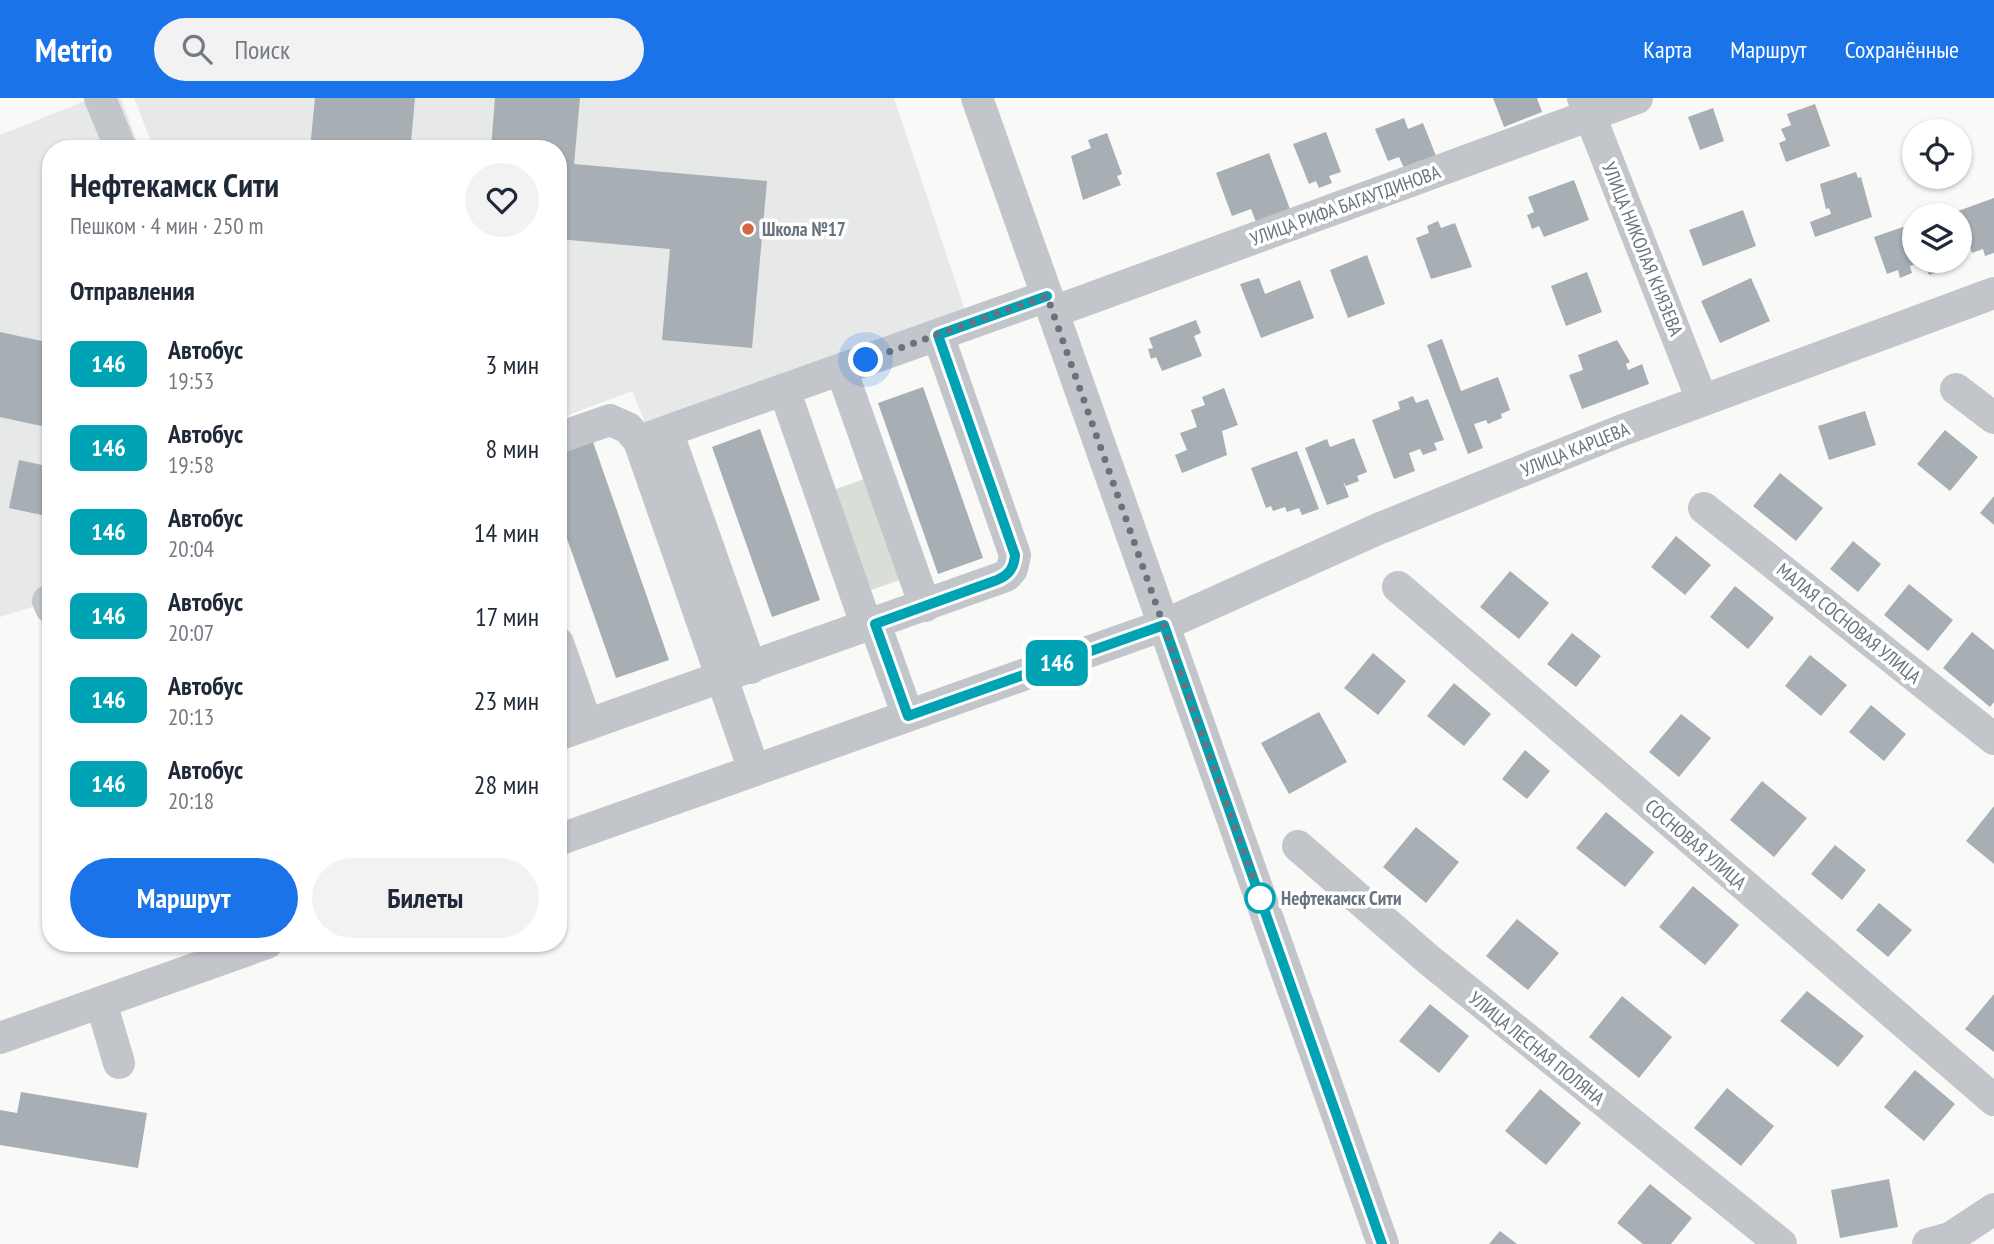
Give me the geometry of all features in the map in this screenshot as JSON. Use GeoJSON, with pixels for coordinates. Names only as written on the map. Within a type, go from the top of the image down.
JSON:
{"type":"FeatureCollection","features":[{"type":"Feature","properties":{"kind":"street"},"geometry":{"type":"LineString","coordinates":[[100,98],[117,140]]}},
{"type":"Feature","properties":{"kind":"street"},"geometry":{"type":"LineString","coordinates":[[977,98],[1382,1244]]}},
{"type":"Feature","properties":{"kind":"street","name":"УЛИЦА РИФА БАГАУТДИНОВА"},"geometry":{"type":"LineString","coordinates":[[653,436],[938,335],[1050,304],[1586,107],[1637,98]]}},
{"type":"Feature","properties":{"kind":"street","name":"УЛИЦА НИКОЛАЯ КНЯЗЕВА"},"geometry":{"type":"LineString","coordinates":[[1586,107],[1702,400]]}},
{"type":"Feature","properties":{"kind":"street","name":"УЛИЦА КАРЦЕВА"},"geometry":{"type":"LineString","coordinates":[[567,837],[1164,625],[1378,529],[1702,400],[1994,293]]}},
{"type":"Feature","properties":{"kind":"street"},"geometry":{"type":"LineString","coordinates":[[567,695],[573,730],[1006,576],[1015,562],[1015,555],[938,335]]}},
{"type":"Feature","properties":{"kind":"street"},"geometry":{"type":"LineString","coordinates":[[841,369],[925,606]]}},
{"type":"Feature","properties":{"kind":"street"},"geometry":{"type":"LineString","coordinates":[[1956,388],[1994,418]]}},
{"type":"Feature","properties":{"kind":"street"},"geometry":{"type":"LineString","coordinates":[[783,389],[908,716]]}},
{"type":"Feature","properties":{"kind":"street"},"geometry":{"type":"LineString","coordinates":[[567,435],[610,420],[653,436],[736,673],[754,770]]}},
{"type":"Feature","properties":{"kind":"street","name":"МАЛАЯ СОСНОВАЯ УЛИЦА"},"geometry":{"type":"LineString","coordinates":[[1704,508],[1994,739]]}},
{"type":"Feature","properties":{"kind":"street","name":"СОСНОВАЯ УЛИЦА"},"geometry":{"type":"LineString","coordinates":[[1398,587],[1994,1100]]}},
{"type":"Feature","properties":{"kind":"street","name":"УЛИЦА ЛЕСНАЯ ПОЛЯНА"},"geometry":{"type":"LineString","coordinates":[[1298,846],[1429,960],[1781,1244]]}},
{"type":"Feature","properties":{"kind":"street"},"geometry":{"type":"LineString","coordinates":[[0,1038],[242,952]]}},
{"type":"Feature","properties":{"kind":"street"},"geometry":{"type":"LineString","coordinates":[[102,1002],[119,1063]]}},
{"type":"Feature","properties":{"kind":"street"},"geometry":{"type":"LineString","coordinates":[[1928,1244],[1950,1238],[1994,1209]]}},
{"type":"Feature","properties":{"kind":"shaded area"},"geometry":{"type":"Polygon","coordinates":[[[92,98],[121,98],[137,140],[42,140],[42,604],[0,617],[0,135],[92,98]]]}},
{"type":"Feature","properties":{"kind":"shaded area","name":"Школа №17"},"geometry":{"type":"Polygon","coordinates":[[[134,98],[894,98],[965,310],[648,430],[632,391],[567,416],[567,140],[150,140],[134,98]]]}},
{"type":"Feature","properties":{"kind":"shaded area"},"geometry":{"type":"Polygon","coordinates":[[[867,478],[902,579],[863,593],[828,492],[867,478]]]}},
{"type":"Feature","properties":{"kind":"building"},"geometry":{"type":"Polygon","coordinates":[[[315,98],[415,98],[411,140],[311,140],[315,98]]]}},
{"type":"Feature","properties":{"kind":"building"},"geometry":{"type":"Polygon","coordinates":[[[495,98],[580,98],[574,164],[767,181],[752,348],[662,340],[670,249],[567,240],[567,140],[492,140],[495,98]]]}},
{"type":"Feature","properties":{"kind":"building"},"geometry":{"type":"Polygon","coordinates":[[[1493,98],[1537,98],[1542,112],[1504,127],[1493,98]]]}},
{"type":"Feature","properties":{"kind":"building"},"geometry":{"type":"Polygon","coordinates":[[[1815,104],[1830,146],[1786,162],[1779,143],[1786,140],[1781,129],[1791,125],[1787,114],[1815,104]]]}},
{"type":"Feature","properties":{"kind":"building"},"geometry":{"type":"Polygon","coordinates":[[[1713,108],[1724,141],[1700,150],[1688,117],[1713,108]]]}},
{"type":"Feature","properties":{"kind":"building"},"geometry":{"type":"Polygon","coordinates":[[[1404,118],[1408,129],[1423,123],[1436,156],[1404,168],[1399,157],[1388,161],[1375,129],[1404,118]]]}},
{"type":"Feature","properties":{"kind":"building"},"geometry":{"type":"Polygon","coordinates":[[[1326,132],[1341,172],[1329,176],[1332,183],[1319,188],[1316,181],[1309,184],[1293,144],[1326,132]]]}},
{"type":"Feature","properties":{"kind":"building"},"geometry":{"type":"Polygon","coordinates":[[[1107,133],[1122,174],[1117,176],[1121,185],[1083,200],[1071,156],[1091,148],[1088,140],[1107,133]]]}},
{"type":"Feature","properties":{"kind":"building"},"geometry":{"type":"Polygon","coordinates":[[[1269,153],[1290,209],[1256,222],[1251,209],[1232,216],[1216,173],[1269,153]]]}},
{"type":"Feature","properties":{"kind":"building"},"geometry":{"type":"Polygon","coordinates":[[[1856,172],[1858,178],[1861,177],[1872,217],[1815,237],[1810,222],[1831,214],[1829,208],[1826,209],[1820,184],[1856,172]]]}},
{"type":"Feature","properties":{"kind":"building"},"geometry":{"type":"Polygon","coordinates":[[[1574,180],[1589,220],[1544,237],[1539,226],[1532,229],[1527,215],[1534,212],[1528,197],[1574,180]]]}},
{"type":"Feature","properties":{"kind":"building"},"geometry":{"type":"Polygon","coordinates":[[[1994,198],[1994,253],[1985,256],[1983,249],[1972,253],[1972,206],[1994,198]]]}},
{"type":"Feature","properties":{"kind":"building"},"geometry":{"type":"Polygon","coordinates":[[[1743,210],[1756,246],[1703,266],[1689,230],[1743,210]]]}},
{"type":"Feature","properties":{"kind":"building"},"geometry":{"type":"Polygon","coordinates":[[[1438,221],[1441,228],[1455,223],[1472,267],[1431,279],[1416,238],[1429,233],[1427,226],[1438,221]]]}},
{"type":"Feature","properties":{"kind":"building"},"geometry":{"type":"Polygon","coordinates":[[[1902,227],[1902,273],[1912,273],[1900,278],[1898,270],[1887,274],[1874,237],[1902,227]]]}},
{"type":"Feature","properties":{"kind":"building"},"geometry":{"type":"Polygon","coordinates":[[[1367,255],[1385,304],[1348,318],[1330,270],[1367,255]]]}},
{"type":"Feature","properties":{"kind":"building"},"geometry":{"type":"Polygon","coordinates":[[[1587,272],[1602,312],[1566,326],[1551,286],[1587,272]]]}},
{"type":"Feature","properties":{"kind":"building"},"geometry":{"type":"Polygon","coordinates":[[[1259,278],[1265,294],[1300,280],[1314,318],[1261,338],[1240,284],[1259,278]]]}},
{"type":"Feature","properties":{"kind":"building"},"geometry":{"type":"Polygon","coordinates":[[[1751,278],[1770,321],[1720,343],[1701,301],[1751,278]]]}},
{"type":"Feature","properties":{"kind":"building"},"geometry":{"type":"Polygon","coordinates":[[[1196,320],[1201,333],[1194,336],[1202,356],[1162,371],[1156,357],[1151,359],[1148,349],[1153,348],[1149,338],[1196,320]]]}},
{"type":"Feature","properties":{"kind":"building"},"geometry":{"type":"Polygon","coordinates":[[[0,332],[42,341],[42,426],[0,417],[0,332]]]}},
{"type":"Feature","properties":{"kind":"building"},"geometry":{"type":"Polygon","coordinates":[[[1442,339],[1461,391],[1498,377],[1510,410],[1501,414],[1502,418],[1488,424],[1486,420],[1474,424],[1483,448],[1468,454],[1427,345],[1442,339]]]}},
{"type":"Feature","properties":{"kind":"building"},"geometry":{"type":"Polygon","coordinates":[[[1617,340],[1630,362],[1626,364],[1628,370],[1642,364],[1649,384],[1582,409],[1569,375],[1583,370],[1578,355],[1617,340]]]}},
{"type":"Feature","properties":{"kind":"building"},"geometry":{"type":"Polygon","coordinates":[[[923,387],[983,558],[938,574],[878,403],[923,387]]]}},
{"type":"Feature","properties":{"kind":"building"},"geometry":{"type":"Polygon","coordinates":[[[1224,388],[1238,425],[1222,431],[1227,455],[1182,473],[1175,455],[1187,450],[1180,433],[1197,427],[1191,410],[1205,405],[1202,397],[1224,388]]]}},
{"type":"Feature","properties":{"kind":"building"},"geometry":{"type":"Polygon","coordinates":[[[1413,396],[1416,403],[1428,399],[1444,440],[1434,443],[1437,450],[1423,455],[1420,449],[1409,453],[1415,471],[1394,479],[1372,420],[1400,409],[1398,402],[1413,396]]]}},
{"type":"Feature","properties":{"kind":"building"},"geometry":{"type":"Polygon","coordinates":[[[1865,411],[1876,445],[1829,460],[1818,426],[1865,411]]]}},
{"type":"Feature","properties":{"kind":"building"},"geometry":{"type":"Polygon","coordinates":[[[760,429],[820,600],[772,617],[712,447],[760,429]]]}},
{"type":"Feature","properties":{"kind":"building"},"geometry":{"type":"Polygon","coordinates":[[[1945,430],[1978,457],[1950,491],[1917,464],[1945,430]]]}},
{"type":"Feature","properties":{"kind":"building"},"geometry":{"type":"Polygon","coordinates":[[[1354,438],[1367,472],[1357,476],[1359,481],[1346,486],[1343,481],[1349,497],[1327,505],[1305,448],[1327,439],[1330,447],[1354,438]]]}},
{"type":"Feature","properties":{"kind":"building"},"geometry":{"type":"Polygon","coordinates":[[[592,439],[669,660],[616,678],[567,539],[567,448],[592,439]]]}},
{"type":"Feature","properties":{"kind":"building"},"geometry":{"type":"Polygon","coordinates":[[[1297,451],[1319,509],[1302,515],[1299,508],[1287,512],[1285,507],[1273,511],[1271,506],[1266,508],[1251,468],[1297,451]]]}},
{"type":"Feature","properties":{"kind":"building"},"geometry":{"type":"Polygon","coordinates":[[[19,460],[42,465],[42,515],[9,508],[19,460]]]}},
{"type":"Feature","properties":{"kind":"building"},"geometry":{"type":"Polygon","coordinates":[[[1780,473],[1823,508],[1796,541],[1753,506],[1780,473]]]}},
{"type":"Feature","properties":{"kind":"building"},"geometry":{"type":"Polygon","coordinates":[[[1994,496],[1994,525],[1980,513],[1994,496]]]}},
{"type":"Feature","properties":{"kind":"building"},"geometry":{"type":"Polygon","coordinates":[[[1676,536],[1711,565],[1685,595],[1651,567],[1676,536]]]}},
{"type":"Feature","properties":{"kind":"building"},"geometry":{"type":"Polygon","coordinates":[[[1853,541],[1881,564],[1858,592],[1830,569],[1853,541]]]}},
{"type":"Feature","properties":{"kind":"building"},"geometry":{"type":"Polygon","coordinates":[[[1510,571],[1549,603],[1519,639],[1480,607],[1510,571]]]}},
{"type":"Feature","properties":{"kind":"building"},"geometry":{"type":"Polygon","coordinates":[[[1909,584],[1953,620],[1928,651],[1884,615],[1909,584]]]}},
{"type":"Feature","properties":{"kind":"building"},"geometry":{"type":"Polygon","coordinates":[[[1735,586],[1774,618],[1748,649],[1710,617],[1735,586]]]}},
{"type":"Feature","properties":{"kind":"building"},"geometry":{"type":"Polygon","coordinates":[[[1972,632],[1994,650],[1994,702],[1990,707],[1943,668],[1972,632]]]}},
{"type":"Feature","properties":{"kind":"building"},"geometry":{"type":"Polygon","coordinates":[[[1572,633],[1601,656],[1576,687],[1547,664],[1572,633]]]}},
{"type":"Feature","properties":{"kind":"building"},"geometry":{"type":"Polygon","coordinates":[[[1373,653],[1406,681],[1378,715],[1344,688],[1373,653]]]}},
{"type":"Feature","properties":{"kind":"building"},"geometry":{"type":"Polygon","coordinates":[[[1810,655],[1847,685],[1821,716],[1785,686],[1810,655]]]}},
{"type":"Feature","properties":{"kind":"building"},"geometry":{"type":"Polygon","coordinates":[[[1454,683],[1491,714],[1464,746],[1427,716],[1454,683]]]}},
{"type":"Feature","properties":{"kind":"building"},"geometry":{"type":"Polygon","coordinates":[[[1871,705],[1906,734],[1884,761],[1849,732],[1871,705]]]}},
{"type":"Feature","properties":{"kind":"building"},"geometry":{"type":"Polygon","coordinates":[[[1319,712],[1347,762],[1289,794],[1261,743],[1319,712]]]}},
{"type":"Feature","properties":{"kind":"building"},"geometry":{"type":"Polygon","coordinates":[[[1681,714],[1711,738],[1679,777],[1649,752],[1681,714]]]}},
{"type":"Feature","properties":{"kind":"building"},"geometry":{"type":"Polygon","coordinates":[[[1525,750],[1550,771],[1527,799],[1502,779],[1525,750]]]}},
{"type":"Feature","properties":{"kind":"building"},"geometry":{"type":"Polygon","coordinates":[[[1762,781],[1807,818],[1774,857],[1730,820],[1762,781]]]}},
{"type":"Feature","properties":{"kind":"building"},"geometry":{"type":"Polygon","coordinates":[[[1994,806],[1994,864],[1966,841],[1994,806]]]}},
{"type":"Feature","properties":{"kind":"building"},"geometry":{"type":"Polygon","coordinates":[[[1606,812],[1654,852],[1625,887],[1576,848],[1606,812]]]}},
{"type":"Feature","properties":{"kind":"building"},"geometry":{"type":"Polygon","coordinates":[[[1416,827],[1459,862],[1426,903],[1383,867],[1416,827]]]}},
{"type":"Feature","properties":{"kind":"building"},"geometry":{"type":"Polygon","coordinates":[[[1835,845],[1866,870],[1842,900],[1811,874],[1835,845]]]}},
{"type":"Feature","properties":{"kind":"building"},"geometry":{"type":"Polygon","coordinates":[[[1693,886],[1739,925],[1705,965],[1659,927],[1693,886]]]}},
{"type":"Feature","properties":{"kind":"building"},"geometry":{"type":"Polygon","coordinates":[[[1879,903],[1912,930],[1888,957],[1856,930],[1879,903]]]}},
{"type":"Feature","properties":{"kind":"building"},"geometry":{"type":"Polygon","coordinates":[[[1517,919],[1559,953],[1528,990],[1486,956],[1517,919]]]}},
{"type":"Feature","properties":{"kind":"building"},"geometry":{"type":"Polygon","coordinates":[[[1807,991],[1864,1036],[1838,1067],[1780,1021],[1807,991]]]}},
{"type":"Feature","properties":{"kind":"building"},"geometry":{"type":"Polygon","coordinates":[[[1994,994],[1994,1052],[1965,1029],[1994,994]]]}},
{"type":"Feature","properties":{"kind":"building"},"geometry":{"type":"Polygon","coordinates":[[[1622,996],[1672,1037],[1639,1078],[1589,1037],[1622,996]]]}},
{"type":"Feature","properties":{"kind":"building"},"geometry":{"type":"Polygon","coordinates":[[[1430,1004],[1469,1036],[1439,1073],[1399,1041],[1430,1004]]]}},
{"type":"Feature","properties":{"kind":"building"},"geometry":{"type":"Polygon","coordinates":[[[1915,1070],[1955,1104],[1924,1141],[1884,1107],[1915,1070]]]}},
{"type":"Feature","properties":{"kind":"building"},"geometry":{"type":"Polygon","coordinates":[[[1727,1088],[1774,1126],[1741,1166],[1694,1128],[1727,1088]]]}},
{"type":"Feature","properties":{"kind":"building"},"geometry":{"type":"Polygon","coordinates":[[[1540,1089],[1581,1123],[1546,1165],[1505,1131],[1540,1089]]]}},
{"type":"Feature","properties":{"kind":"building"},"geometry":{"type":"Polygon","coordinates":[[[21,1092],[147,1113],[138,1168],[0,1145],[0,1110],[17,1113],[21,1092]]]}},
{"type":"Feature","properties":{"kind":"building"},"geometry":{"type":"Polygon","coordinates":[[[1889,1179],[1898,1227],[1840,1238],[1831,1190],[1889,1179]]]}},
{"type":"Feature","properties":{"kind":"building"},"geometry":{"type":"Polygon","coordinates":[[[1650,1184],[1692,1218],[1671,1244],[1643,1244],[1617,1223],[1650,1184]]]}},
{"type":"Feature","properties":{"kind":"building"},"geometry":{"type":"Polygon","coordinates":[[[1500,1231],[1517,1244],[1489,1244],[1500,1231]]]}},
{"type":"Feature","properties":{"kind":"bus line","name":"146"},"geometry":{"type":"LineString","coordinates":[[1047,296],[938,335],[1015,555],[1012,569],[997,580],[875,624],[908,716],[1164,625],[1382,1244]]}},
{"type":"Feature","properties":{"kind":"place","name":"Школа №17"},"geometry":{"type":"Point","coordinates":[748,229]}},
{"type":"Feature","properties":{"kind":"place","name":"Нефтекамск Сити"},"geometry":{"type":"Point","coordinates":[1260,898]}},
{"type":"Feature","properties":{"kind":"route"},"geometry":{"type":"LineString","coordinates":[[866,360],[1047,296],[1264,909],[1260,898]]}}]}
